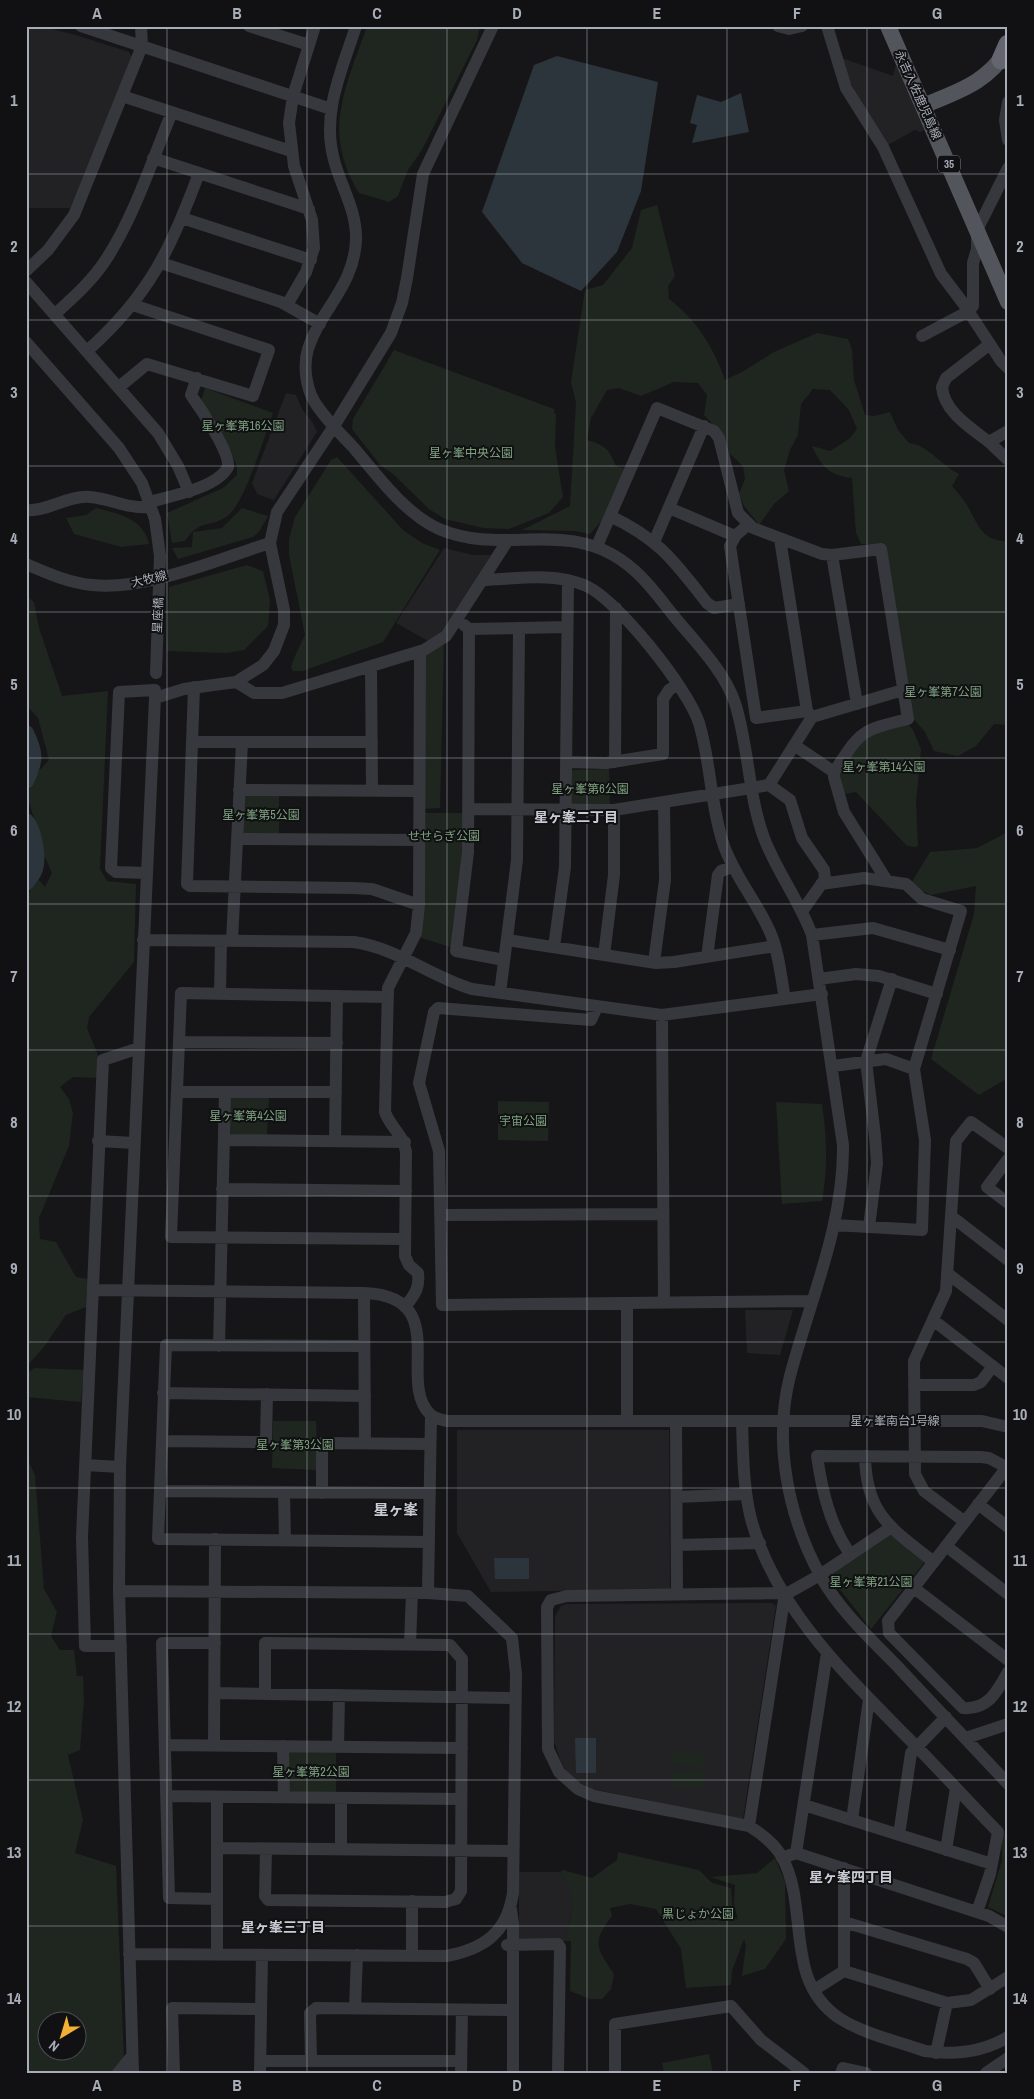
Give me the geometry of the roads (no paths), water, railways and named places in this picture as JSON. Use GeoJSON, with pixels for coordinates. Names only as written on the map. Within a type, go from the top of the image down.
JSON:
{"type":"FeatureCollection","features":[{"type":"Feature","properties":{"kind":"main road","name":"永吉入佐鹿児島線"},"geometry":{"type":"LineString","coordinates":[[888,26],[1008,302]]}},
{"type":"Feature","properties":{"kind":"main road"},"geometry":{"type":"LineString","coordinates":[[923,106],[977,83],[989,74],[1006,51]]}},
{"type":"Feature","properties":{"kind":"street"},"geometry":{"type":"LineString","coordinates":[[26,271],[48,250],[74,215],[142,46],[141,26]]}},
{"type":"Feature","properties":{"kind":"street"},"geometry":{"type":"LineString","coordinates":[[249,26],[263,28],[309,46]]}},
{"type":"Feature","properties":{"kind":"street"},"geometry":{"type":"LineString","coordinates":[[287,305],[311,260],[314,235],[309,209],[291,151],[289,123],[293,96],[315,26]]}},
{"type":"Feature","properties":{"kind":"street"},"geometry":{"type":"LineString","coordinates":[[356,26],[330,109],[330,142],[334,163],[354,219],[356,240],[347,278],[307,350],[306,377],[315,402],[396,496],[421,519],[455,534],[482,540],[557,538],[596,546],[619,558],[644,579],[716,669],[735,705],[751,787],[765,841],[803,910],[812,934],[843,1145],[841,1188],[834,1225],[790,1378],[782,1420],[786,1478],[796,1516],[820,1575],[859,1627],[1008,1784]]}},
{"type":"Feature","properties":{"kind":"street"},"geometry":{"type":"LineString","coordinates":[[146,873],[116,872],[111,868],[119,692],[155,694],[236,682],[263,665],[274,651],[284,625],[281,587],[270,543],[277,512],[334,426],[391,333],[402,303],[423,174],[493,26]]}},
{"type":"Feature","properties":{"kind":"street"},"geometry":{"type":"LineString","coordinates":[[778,26],[789,29],[801,27]]}},
{"type":"Feature","properties":{"kind":"street"},"geometry":{"type":"LineString","coordinates":[[827,26],[846,88],[882,147],[941,274],[1008,368]]}},
{"type":"Feature","properties":{"kind":"street"},"geometry":{"type":"LineString","coordinates":[[87,27],[330,109]]}},
{"type":"Feature","properties":{"kind":"street"},"geometry":{"type":"LineString","coordinates":[[122,96],[291,151]]}},
{"type":"Feature","properties":{"kind":"street"},"geometry":{"type":"LineString","coordinates":[[1008,102],[1005,120],[1008,140]]}},
{"type":"Feature","properties":{"kind":"street"},"geometry":{"type":"LineString","coordinates":[[54,314],[86,285],[106,260],[129,217],[172,112]]}},
{"type":"Feature","properties":{"kind":"street"},"geometry":{"type":"LineString","coordinates":[[153,158],[309,209]]}},
{"type":"Feature","properties":{"kind":"street"},"geometry":{"type":"LineString","coordinates":[[922,336],[969,312],[973,306],[973,263],[977,249],[977,230],[1008,168]]}},
{"type":"Feature","properties":{"kind":"street"},"geometry":{"type":"LineString","coordinates":[[87,350],[110,330],[133,305],[161,263],[182,218],[199,173]]}},
{"type":"Feature","properties":{"kind":"street"},"geometry":{"type":"LineString","coordinates":[[182,218],[311,260]]}},
{"type":"Feature","properties":{"kind":"street"},"geometry":{"type":"LineString","coordinates":[[161,263],[287,305],[320,324]]}},
{"type":"Feature","properties":{"kind":"street"},"geometry":{"type":"LineString","coordinates":[[26,282],[119,386],[162,438],[178,466],[189,492]]}},
{"type":"Feature","properties":{"kind":"street"},"geometry":{"type":"LineString","coordinates":[[119,386],[147,364],[253,396],[269,350],[133,305]]}},
{"type":"Feature","properties":{"kind":"street","name":"星座橋"},"geometry":{"type":"LineString","coordinates":[[26,342],[119,448],[142,483],[150,504],[160,556],[120,1467],[119,1590],[133,2073]]}},
{"type":"Feature","properties":{"kind":"street"},"geometry":{"type":"LineString","coordinates":[[990,344],[946,378],[942,387],[949,407],[1008,460]]}},
{"type":"Feature","properties":{"kind":"street"},"geometry":{"type":"LineString","coordinates":[[26,510],[40,508],[66,499],[91,497],[135,508],[189,492],[222,475],[229,464],[205,416],[191,395],[197,378]]}},
{"type":"Feature","properties":{"kind":"street"},"geometry":{"type":"LineString","coordinates":[[596,546],[657,408],[714,431],[719,438],[738,513],[749,524],[810,550],[832,555],[881,549],[908,719],[864,731],[856,738],[834,772]]}},
{"type":"Feature","properties":{"kind":"street"},"geometry":{"type":"LineString","coordinates":[[654,542],[704,426]]}},
{"type":"Feature","properties":{"kind":"street"},"geometry":{"type":"LineString","coordinates":[[989,442],[1008,431]]}},
{"type":"Feature","properties":{"kind":"street"},"geometry":{"type":"LineString","coordinates":[[669,508],[735,536]]}},
{"type":"Feature","properties":{"kind":"street"},"geometry":{"type":"LineString","coordinates":[[610,516],[634,528],[669,554],[707,603],[714,608],[739,604]]}},
{"type":"Feature","properties":{"kind":"street"},"geometry":{"type":"LineString","coordinates":[[749,524],[735,536],[730,546],[756,718],[810,714],[857,704],[904,690]]}},
{"type":"Feature","properties":{"kind":"street"},"geometry":{"type":"LineString","coordinates":[[769,785],[810,714],[780,538]]}},
{"type":"Feature","properties":{"kind":"street"},"geometry":{"type":"LineString","coordinates":[[236,682],[254,693],[282,693],[420,652],[439,642],[457,619],[508,540]]}},
{"type":"Feature","properties":{"kind":"street","name":"大牧線"},"geometry":{"type":"LineString","coordinates":[[26,564],[56,576],[90,585],[127,584],[180,572],[270,543]]}},
{"type":"Feature","properties":{"kind":"street"},"geometry":{"type":"LineString","coordinates":[[832,555],[857,704]]}},
{"type":"Feature","properties":{"kind":"street"},"geometry":{"type":"LineString","coordinates":[[482,580],[555,578],[568,580],[593,590],[616,608],[678,684],[692,706],[699,724],[719,830],[732,867],[771,933],[785,999]]}},
{"type":"Feature","properties":{"kind":"street"},"geometry":{"type":"LineString","coordinates":[[554,948],[565,867],[568,580]]}},
{"type":"Feature","properties":{"kind":"street"},"geometry":{"type":"LineString","coordinates":[[615,762],[616,608]]}},
{"type":"Feature","properties":{"kind":"street"},"geometry":{"type":"LineString","coordinates":[[457,619],[469,629],[567,627]]}},
{"type":"Feature","properties":{"kind":"street"},"geometry":{"type":"LineString","coordinates":[[500,994],[517,860],[519,628]]}},
{"type":"Feature","properties":{"kind":"street"},"geometry":{"type":"LineString","coordinates":[[469,629],[467,872],[456,951],[504,960]]}},
{"type":"Feature","properties":{"kind":"street"},"geometry":{"type":"LineString","coordinates":[[405,1307],[419,1286],[418,1273],[406,1260],[405,1142],[387,1118],[385,1112],[386,997],[390,981],[416,933],[419,906],[420,652]]}},
{"type":"Feature","properties":{"kind":"street"},"geometry":{"type":"LineString","coordinates":[[371,666],[372,791]]}},
{"type":"Feature","properties":{"kind":"street"},"geometry":{"type":"LineString","coordinates":[[567,762],[615,762],[663,754],[664,699],[669,690],[678,684]]}},
{"type":"Feature","properties":{"kind":"street"},"geometry":{"type":"LineString","coordinates":[[194,687],[187,884],[190,886],[372,889],[419,906]]}},
{"type":"Feature","properties":{"kind":"street"},"geometry":{"type":"LineString","coordinates":[[192,742],[372,742]]}},
{"type":"Feature","properties":{"kind":"street"},"geometry":{"type":"LineString","coordinates":[[220,994],[235,887],[242,742]]}},
{"type":"Feature","properties":{"kind":"street"},"geometry":{"type":"LineString","coordinates":[[794,744],[834,772],[844,812],[887,881]]}},
{"type":"Feature","properties":{"kind":"street"},"geometry":{"type":"LineString","coordinates":[[468,808],[565,811],[614,810],[769,785],[790,800],[802,838],[824,870],[825,879],[803,910]]}},
{"type":"Feature","properties":{"kind":"street"},"geometry":{"type":"LineString","coordinates":[[239,790],[419,791]]}},
{"type":"Feature","properties":{"kind":"street"},"geometry":{"type":"LineString","coordinates":[[654,962],[665,880],[664,802]]}},
{"type":"Feature","properties":{"kind":"street"},"geometry":{"type":"LineString","coordinates":[[604,955],[614,874],[614,810]]}},
{"type":"Feature","properties":{"kind":"street"},"geometry":{"type":"LineString","coordinates":[[237,840],[418,840]]}},
{"type":"Feature","properties":{"kind":"street"},"geometry":{"type":"LineString","coordinates":[[707,957],[718,875],[721,871],[732,867]]}},
{"type":"Feature","properties":{"kind":"street"},"geometry":{"type":"LineString","coordinates":[[821,884],[864,878],[906,884],[922,899],[961,911],[914,1069],[925,1140],[922,1230],[834,1225]]}},
{"type":"Feature","properties":{"kind":"street"},"geometry":{"type":"LineString","coordinates":[[812,934],[873,928],[950,950]]}},
{"type":"Feature","properties":{"kind":"street"},"geometry":{"type":"LineString","coordinates":[[143,940],[354,942],[380,948],[456,984],[500,994],[662,1014],[822,994]]}},
{"type":"Feature","properties":{"kind":"street"},"geometry":{"type":"LineString","coordinates":[[507,940],[654,962],[674,962],[774,946]]}},
{"type":"Feature","properties":{"kind":"street"},"geometry":{"type":"LineString","coordinates":[[819,979],[856,974],[892,979],[937,994]]}},
{"type":"Feature","properties":{"kind":"street"},"geometry":{"type":"LineString","coordinates":[[869,1227],[876,1164],[876,1136],[866,1061],[892,979]]}},
{"type":"Feature","properties":{"kind":"street"},"geometry":{"type":"LineString","coordinates":[[386,997],[181,993],[170,1237],[405,1239]]}},
{"type":"Feature","properties":{"kind":"street"},"geometry":{"type":"LineString","coordinates":[[336,1141],[337,996]]}},
{"type":"Feature","properties":{"kind":"street"},"geometry":{"type":"LineString","coordinates":[[597,1007],[591,1020],[438,1008],[434,1012],[419,1083],[439,1151],[442,1305],[811,1301]]}},
{"type":"Feature","properties":{"kind":"street"},"geometry":{"type":"LineString","coordinates":[[662,1014],[664,1303]]}},
{"type":"Feature","properties":{"kind":"street"},"geometry":{"type":"LineString","coordinates":[[179,1042],[337,1043]]}},
{"type":"Feature","properties":{"kind":"street"},"geometry":{"type":"LineString","coordinates":[[121,1646],[85,1646],[82,1537],[103,1060],[139,1048]]}},
{"type":"Feature","properties":{"kind":"street"},"geometry":{"type":"LineString","coordinates":[[832,1066],[886,1059],[914,1069]]}},
{"type":"Feature","properties":{"kind":"street"},"geometry":{"type":"LineString","coordinates":[[177,1092],[336,1092]]}},
{"type":"Feature","properties":{"kind":"street"},"geometry":{"type":"LineString","coordinates":[[219,1346],[218,1292],[225,1092]]}},
{"type":"Feature","properties":{"kind":"street"},"geometry":{"type":"LineString","coordinates":[[965,1522],[924,1491],[915,1474],[914,1361],[946,1291],[956,1141],[971,1122],[1008,1148]]}},
{"type":"Feature","properties":{"kind":"street"},"geometry":{"type":"LineString","coordinates":[[224,1140],[405,1142]]}},
{"type":"Feature","properties":{"kind":"street"},"geometry":{"type":"LineString","coordinates":[[98,1141],[134,1143]]}},
{"type":"Feature","properties":{"kind":"street"},"geometry":{"type":"LineString","coordinates":[[1008,1160],[987,1187],[1008,1203]]}},
{"type":"Feature","properties":{"kind":"street"},"geometry":{"type":"LineString","coordinates":[[222,1189],[406,1191]]}},
{"type":"Feature","properties":{"kind":"street"},"geometry":{"type":"LineString","coordinates":[[440,1215],[663,1214]]}},
{"type":"Feature","properties":{"kind":"street"},"geometry":{"type":"LineString","coordinates":[[951,1216],[1008,1260]]}},
{"type":"Feature","properties":{"kind":"street"},"geometry":{"type":"LineString","coordinates":[[947,1273],[1008,1320]]}},
{"type":"Feature","properties":{"kind":"street"},"geometry":{"type":"LineString","coordinates":[[93,1290],[364,1292],[386,1296],[405,1307],[418,1333],[418,1386],[420,1396],[431,1415],[428,1593]]}},
{"type":"Feature","properties":{"kind":"street"},"geometry":{"type":"LineString","coordinates":[[364,1292],[365,1443]]}},
{"type":"Feature","properties":{"kind":"street"},"geometry":{"type":"LineString","coordinates":[[627,1303],[627,1421]]}},
{"type":"Feature","properties":{"kind":"street"},"geometry":{"type":"LineString","coordinates":[[933,1320],[1008,1378]]}},
{"type":"Feature","properties":{"kind":"street"},"geometry":{"type":"LineString","coordinates":[[364,1346],[166,1345],[158,1539],[429,1542]]}},
{"type":"Feature","properties":{"kind":"street"},"geometry":{"type":"LineString","coordinates":[[914,1385],[974,1385],[981,1382],[993,1366]]}},
{"type":"Feature","properties":{"kind":"street"},"geometry":{"type":"LineString","coordinates":[[163,1392],[364,1396]]}},
{"type":"Feature","properties":{"kind":"street"},"geometry":{"type":"LineString","coordinates":[[162,1441],[266,1442],[267,1394]]}},
{"type":"Feature","properties":{"kind":"street","name":"星ヶ峯南台1号線"},"geometry":{"type":"LineString","coordinates":[[431,1415],[448,1421],[982,1421],[1008,1427]]}},
{"type":"Feature","properties":{"kind":"street"},"geometry":{"type":"LineString","coordinates":[[676,1421],[677,1594]]}},
{"type":"Feature","properties":{"kind":"street"},"geometry":{"type":"LineString","coordinates":[[742,1421],[746,1494],[760,1543],[772,1573],[807,1629],[827,1653],[998,1832],[992,1864],[977,1912]]}},
{"type":"Feature","properties":{"kind":"street"},"geometry":{"type":"LineString","coordinates":[[322,1493],[322,1443],[430,1444]]}},
{"type":"Feature","properties":{"kind":"street"},"geometry":{"type":"LineString","coordinates":[[850,1554],[842,1543],[829,1513],[817,1456],[981,1457],[989,1458],[1008,1467],[888,1621],[889,1633],[962,1708],[974,1709],[994,1698],[1008,1672]]}},
{"type":"Feature","properties":{"kind":"street"},"geometry":{"type":"LineString","coordinates":[[865,1456],[869,1487],[880,1514],[890,1528],[934,1562]]}},
{"type":"Feature","properties":{"kind":"street"},"geometry":{"type":"LineString","coordinates":[[85,1465],[120,1467]]}},
{"type":"Feature","properties":{"kind":"street"},"geometry":{"type":"LineString","coordinates":[[160,1491],[430,1494]]}},
{"type":"Feature","properties":{"kind":"street"},"geometry":{"type":"LineString","coordinates":[[284,1492],[285,1540]]}},
{"type":"Feature","properties":{"kind":"street"},"geometry":{"type":"LineString","coordinates":[[676,1497],[746,1494]]}},
{"type":"Feature","properties":{"kind":"street"},"geometry":{"type":"LineString","coordinates":[[978,1504],[1008,1527]]}},
{"type":"Feature","properties":{"kind":"street"},"geometry":{"type":"LineString","coordinates":[[890,1528],[820,1575],[785,1593],[568,1596],[551,1600],[548,1607],[548,1749],[560,1772],[570,1783],[594,1796],[749,1826],[771,1843],[782,1858],[792,1881],[800,1955],[805,1973],[814,1990],[828,2008],[855,2026],[925,2051],[936,2053],[953,2054],[970,2051],[1008,2037]]}},
{"type":"Feature","properties":{"kind":"street"},"geometry":{"type":"LineString","coordinates":[[214,1746],[215,1539]]}},
{"type":"Feature","properties":{"kind":"street"},"geometry":{"type":"LineString","coordinates":[[677,1545],[760,1543]]}},
{"type":"Feature","properties":{"kind":"street"},"geometry":{"type":"LineString","coordinates":[[946,1546],[1008,1594]]}},
{"type":"Feature","properties":{"kind":"street"},"geometry":{"type":"LineString","coordinates":[[914,1588],[1008,1660]]}},
{"type":"Feature","properties":{"kind":"street"},"geometry":{"type":"LineString","coordinates":[[119,1590],[428,1593],[468,1596],[512,1638],[515,1698],[510,1945],[513,2073]]}},
{"type":"Feature","properties":{"kind":"street"},"geometry":{"type":"LineString","coordinates":[[410,1644],[412,1593]]}},
{"type":"Feature","properties":{"kind":"street"},"geometry":{"type":"LineString","coordinates":[[749,1826],[785,1593]]}},
{"type":"Feature","properties":{"kind":"street"},"geometry":{"type":"LineString","coordinates":[[215,1643],[162,1642],[169,1898],[217,1898]]}},
{"type":"Feature","properties":{"kind":"street"},"geometry":{"type":"LineString","coordinates":[[265,1694],[265,1643],[450,1645],[462,1659],[460,1891],[456,1899],[445,1902],[268,1900],[265,1896],[266,1848]]}},
{"type":"Feature","properties":{"kind":"street"},"geometry":{"type":"LineString","coordinates":[[796,1853],[827,1653]]}},
{"type":"Feature","properties":{"kind":"street"},"geometry":{"type":"LineString","coordinates":[[215,1693],[515,1698]]}},
{"type":"Feature","properties":{"kind":"street"},"geometry":{"type":"LineString","coordinates":[[338,1747],[339,1695]]}},
{"type":"Feature","properties":{"kind":"street"},"geometry":{"type":"LineString","coordinates":[[852,1820],[869,1699]]}},
{"type":"Feature","properties":{"kind":"street"},"geometry":{"type":"LineString","coordinates":[[899,1835],[911,1753],[946,1717]]}},
{"type":"Feature","properties":{"kind":"street"},"geometry":{"type":"LineString","coordinates":[[966,1738],[1008,1724]]}},
{"type":"Feature","properties":{"kind":"street"},"geometry":{"type":"LineString","coordinates":[[165,1745],[462,1748]]}},
{"type":"Feature","properties":{"kind":"street"},"geometry":{"type":"LineString","coordinates":[[283,1746],[284,1797]]}},
{"type":"Feature","properties":{"kind":"street"},"geometry":{"type":"LineString","coordinates":[[946,1850],[956,1788]]}},
{"type":"Feature","properties":{"kind":"street"},"geometry":{"type":"LineString","coordinates":[[166,1796],[461,1799]]}},
{"type":"Feature","properties":{"kind":"street"},"geometry":{"type":"LineString","coordinates":[[217,1797],[217,1954]]}},
{"type":"Feature","properties":{"kind":"street"},"geometry":{"type":"LineString","coordinates":[[341,1849],[342,1798]]}},
{"type":"Feature","properties":{"kind":"street"},"geometry":{"type":"LineString","coordinates":[[804,1804],[992,1864]]}},
{"type":"Feature","properties":{"kind":"street"},"geometry":{"type":"LineString","coordinates":[[217,1848],[513,1851]]}},
{"type":"Feature","properties":{"kind":"street"},"geometry":{"type":"LineString","coordinates":[[782,1858],[796,1853],[977,1912],[1006,1924]]}},
{"type":"Feature","properties":{"kind":"street"},"geometry":{"type":"LineString","coordinates":[[844,1868],[844,1971]]}},
{"type":"Feature","properties":{"kind":"street"},"geometry":{"type":"LineString","coordinates":[[412,1901],[412,1956]]}},
{"type":"Feature","properties":{"kind":"street"},"geometry":{"type":"LineString","coordinates":[[129,1954],[446,1956],[477,1948],[494,1934],[508,1916],[511,1906]]}},
{"type":"Feature","properties":{"kind":"street"},"geometry":{"type":"LineString","coordinates":[[844,1922],[967,1959],[974,1963],[990,1988]]}},
{"type":"Feature","properties":{"kind":"street"},"geometry":{"type":"LineString","coordinates":[[510,1945],[558,1944],[560,1946],[558,2073]]}},
{"type":"Feature","properties":{"kind":"street"},"geometry":{"type":"LineString","coordinates":[[262,1954],[260,2067],[311,2061],[411,2067],[461,2067],[462,2010]]}},
{"type":"Feature","properties":{"kind":"street"},"geometry":{"type":"LineString","coordinates":[[356,2008],[357,1955]]}},
{"type":"Feature","properties":{"kind":"street"},"geometry":{"type":"LineString","coordinates":[[814,1990],[844,1971],[947,2003],[971,2000],[1008,1977]]}},
{"type":"Feature","properties":{"kind":"street"},"geometry":{"type":"LineString","coordinates":[[936,2053],[947,2003]]}},
{"type":"Feature","properties":{"kind":"street"},"geometry":{"type":"LineString","coordinates":[[615,2073],[615,2024],[731,2006],[761,2040],[804,2073]]}},
{"type":"Feature","properties":{"kind":"street"},"geometry":{"type":"LineString","coordinates":[[174,2073],[172,2008],[261,2010]]}},
{"type":"Feature","properties":{"kind":"street"},"geometry":{"type":"LineString","coordinates":[[311,2061],[310,2013],[316,2008],[513,2010]]}},
{"type":"Feature","properties":{"kind":"street"},"geometry":{"type":"LineString","coordinates":[[118,2073],[132,2056]]}},
{"type":"Feature","properties":{"kind":"street"},"geometry":{"type":"LineString","coordinates":[[991,2072],[1008,2058]]}},
{"type":"Feature","properties":{"kind":"street"},"geometry":{"type":"LineString","coordinates":[[841,2073],[842,2068],[866,2073]]}},
{"type":"Feature","properties":{"kind":"waterway"},"geometry":{"type":"LineString","coordinates":[[26,733],[32,746],[34,757],[32,768],[26,781]]}},
{"type":"Feature","properties":{"kind":"waterway"},"geometry":{"type":"LineString","coordinates":[[26,821],[29,825],[36,851],[34,871],[26,883]]}},
{"type":"Feature","properties":{"kind":"district","name":"星ヶ峯二丁目"},"geometry":{"type":"Point","coordinates":[576,817]}},
{"type":"Feature","properties":{"kind":"district","name":"星ヶ峯"},"geometry":{"type":"Point","coordinates":[396,1509]}},
{"type":"Feature","properties":{"kind":"district","name":"星ヶ峯四丁目"},"geometry":{"type":"Point","coordinates":[851,1877]}},
{"type":"Feature","properties":{"kind":"district","name":"星ヶ峯三丁目"},"geometry":{"type":"Point","coordinates":[283,1927]}},
{"type":"Feature","properties":{"kind":"park label","name":"星ヶ峯第16公園"},"geometry":{"type":"Point","coordinates":[243,426]}},
{"type":"Feature","properties":{"kind":"park label","name":"星ヶ峯中央公園"},"geometry":{"type":"Point","coordinates":[471,453]}},
{"type":"Feature","properties":{"kind":"park label","name":"星ヶ峯第7公園"},"geometry":{"type":"Point","coordinates":[943,692]}},
{"type":"Feature","properties":{"kind":"park label","name":"星ヶ峯第14公園"},"geometry":{"type":"Point","coordinates":[884,767]}},
{"type":"Feature","properties":{"kind":"park label","name":"星ヶ峯第6公園"},"geometry":{"type":"Point","coordinates":[590,789]}},
{"type":"Feature","properties":{"kind":"park label","name":"星ヶ峯第5公園"},"geometry":{"type":"Point","coordinates":[261,815]}},
{"type":"Feature","properties":{"kind":"park label","name":"せせらぎ公園"},"geometry":{"type":"Point","coordinates":[444,836]}},
{"type":"Feature","properties":{"kind":"park label","name":"星ヶ峯第4公園"},"geometry":{"type":"Point","coordinates":[248,1116]}},
{"type":"Feature","properties":{"kind":"park label","name":"宇宙公園"},"geometry":{"type":"Point","coordinates":[523,1121]}},
{"type":"Feature","properties":{"kind":"park label","name":"星ヶ峯第3公園"},"geometry":{"type":"Point","coordinates":[295,1445]}},
{"type":"Feature","properties":{"kind":"park label","name":"星ヶ峯第21公園"},"geometry":{"type":"Point","coordinates":[871,1582]}},
{"type":"Feature","properties":{"kind":"park label","name":"星ヶ峯第2公園"},"geometry":{"type":"Point","coordinates":[311,1772]}},
{"type":"Feature","properties":{"kind":"park label","name":"黒じょか公園"},"geometry":{"type":"Point","coordinates":[698,1914]}}]}
